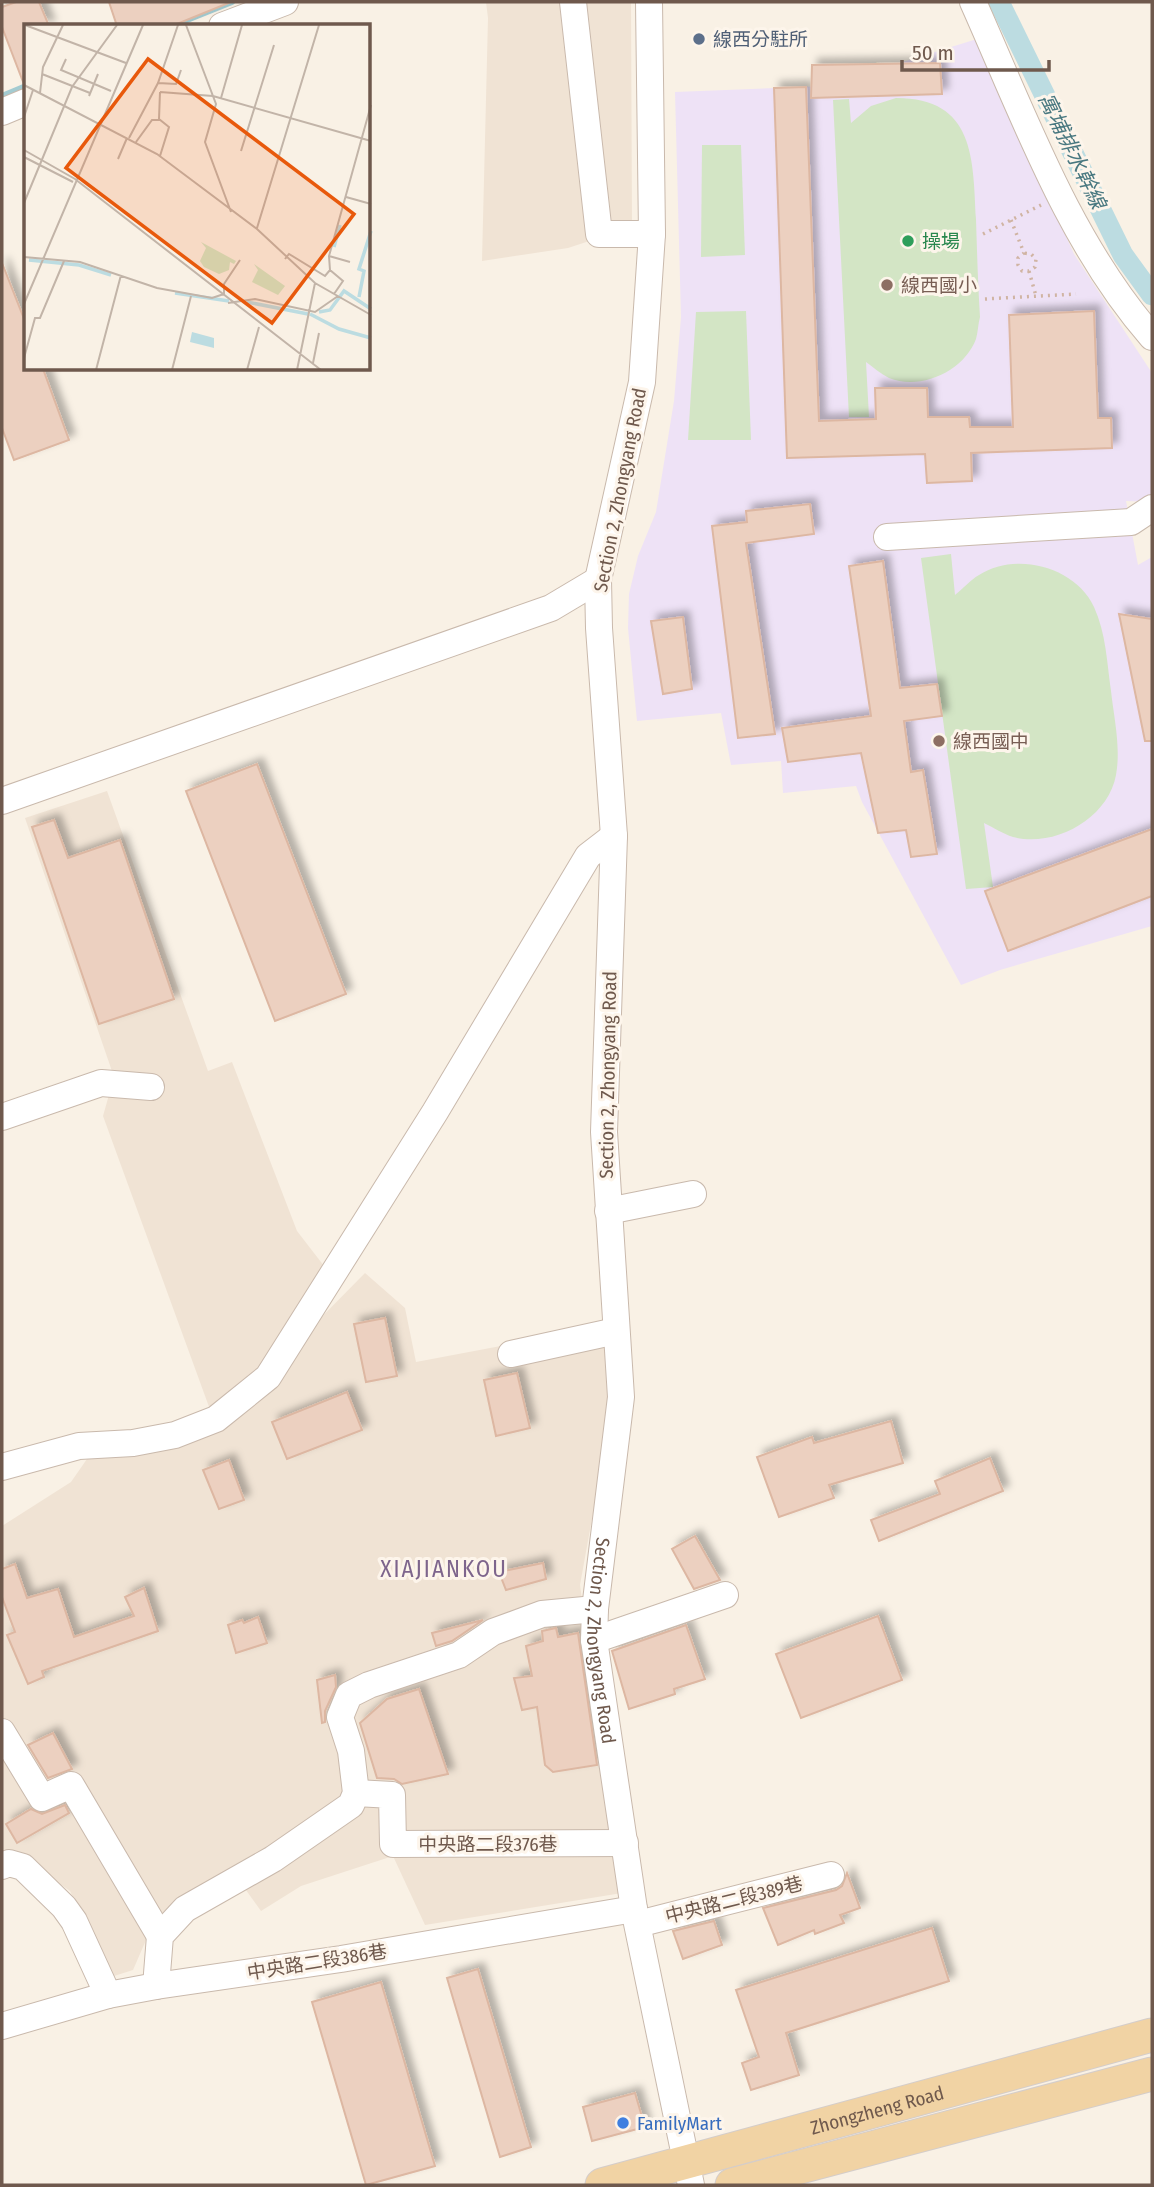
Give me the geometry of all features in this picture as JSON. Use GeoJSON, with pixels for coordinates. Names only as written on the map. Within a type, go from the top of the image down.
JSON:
{"type":"FeatureCollection","features":[{"type":"Feature","properties":{"kind":"main road","name":"Zhongzheng Road"},"geometry":{"type":"LineString","coordinates":[[602,2185],[689,2175],[1152,2035]]}},
{"type":"Feature","properties":{"kind":"main road","name":"Zhongzheng Road"},"geometry":{"type":"LineString","coordinates":[[732,2185],[1152,2074]]}},
{"type":"Feature","properties":{"kind":"street"},"geometry":{"type":"LineString","coordinates":[[227,24],[285,2]]}},
{"type":"Feature","properties":{"kind":"street"},"geometry":{"type":"LineString","coordinates":[[573,2],[599,234],[652,234]]}},
{"type":"Feature","properties":{"kind":"street","name":"Section 2, Zhongyang Road"},"geometry":{"type":"LineString","coordinates":[[649,2],[652,234],[642,382],[598,580],[614,836],[604,1132],[621,1397],[595,1609],[594,1640],[636,1917],[689,2175]]}},
{"type":"Feature","properties":{"kind":"street"},"geometry":{"type":"LineString","coordinates":[[973,2],[1079,234],[1133,316],[1152,337]]}},
{"type":"Feature","properties":{"kind":"street"},"geometry":{"type":"LineString","coordinates":[[2,112],[24,104]]}},
{"type":"Feature","properties":{"kind":"street"},"geometry":{"type":"LineString","coordinates":[[887,537],[1131,522],[1152,508]]}},
{"type":"Feature","properties":{"kind":"street"},"geometry":{"type":"LineString","coordinates":[[2,801],[551,607],[598,580]]}},
{"type":"Feature","properties":{"kind":"street"},"geometry":{"type":"LineString","coordinates":[[2,1467],[79,1446],[133,1443],[175,1435],[216,1419],[268,1377],[435,1112],[588,856],[614,836]]}},
{"type":"Feature","properties":{"kind":"street"},"geometry":{"type":"LineString","coordinates":[[2,1117],[101,1083],[152,1087]]}},
{"type":"Feature","properties":{"kind":"street"},"geometry":{"type":"LineString","coordinates":[[608,1211],[693,1194]]}},
{"type":"Feature","properties":{"kind":"street"},"geometry":{"type":"LineString","coordinates":[[511,1354],[616,1331]]}},
{"type":"Feature","properties":{"kind":"street"},"geometry":{"type":"LineString","coordinates":[[594,1640],[725,1595]]}},
{"type":"Feature","properties":{"kind":"street"},"geometry":{"type":"LineString","coordinates":[[160,1936],[185,1909],[273,1859],[351,1805],[356,1793],[351,1751],[340,1717],[349,1695],[369,1685],[459,1655],[492,1632],[542,1614],[595,1609]]}},
{"type":"Feature","properties":{"kind":"street"},"geometry":{"type":"LineString","coordinates":[[2,1732],[41,1798],[71,1785],[160,1936],[156,1986]]}},
{"type":"Feature","properties":{"kind":"street","name":"中央路二段376巷"},"geometry":{"type":"LineString","coordinates":[[356,1793],[392,1795],[393,1844],[625,1843]]}},
{"type":"Feature","properties":{"kind":"street"},"geometry":{"type":"LineString","coordinates":[[2,1866],[9,1863],[23,1867],[64,1907],[74,1921],[108,1995]]}},
{"type":"Feature","properties":{"kind":"street","name":"中央路二段389巷"},"geometry":{"type":"LineString","coordinates":[[636,1917],[831,1875]]}},
{"type":"Feature","properties":{"kind":"street","name":"中央路二段386巷"},"geometry":{"type":"LineString","coordinates":[[2,2026],[108,1995],[156,1986],[636,1917]]}},
{"type":"Feature","properties":{"kind":"path"},"geometry":{"type":"LineString","coordinates":[[983,234],[1051,200]]}},
{"type":"Feature","properties":{"kind":"path"},"geometry":{"type":"LineString","coordinates":[[1011,220],[1024,253]]}},
{"type":"Feature","properties":{"kind":"path"},"geometry":{"type":"LineString","coordinates":[[1024,253],[1031,254],[1036,259],[1035,267],[1029,271],[1022,271],[1018,265],[1018,258],[1024,253]]}},
{"type":"Feature","properties":{"kind":"path"},"geometry":{"type":"LineString","coordinates":[[1029,271],[1035,296]]}},
{"type":"Feature","properties":{"kind":"path"},"geometry":{"type":"LineString","coordinates":[[985,299],[1076,294]]}},
{"type":"Feature","properties":{"kind":"shaded area"},"geometry":{"type":"Polygon","coordinates":[[[486,2],[631,2],[632,227],[568,248],[482,261],[488,18],[486,2]]]}},
{"type":"Feature","properties":{"kind":"shaded area"},"geometry":{"type":"Polygon","coordinates":[[[977,39],[1074,254],[1152,373],[1152,502],[1126,501],[1138,565],[1152,557],[1152,926],[1000,970],[961,985],[862,802],[856,786],[783,793],[781,761],[731,765],[721,713],[637,721],[628,628],[629,594],[638,556],[656,512],[674,401],[681,317],[675,92],[825,86],[977,39]]]}},
{"type":"Feature","properties":{"kind":"shaded area"},"geometry":{"type":"Polygon","coordinates":[[[107,791],[208,1071],[232,1062],[297,1231],[331,1275],[296,1343],[365,1273],[405,1308],[416,1362],[606,1326],[608,1430],[580,1585],[622,1893],[425,1925],[393,1856],[301,1886],[261,1911],[230,1868],[156,1917],[133,1970],[114,1976],[70,1891],[18,1854],[2,1850],[2,1526],[71,1482],[96,1446],[212,1415],[103,1116],[114,1077],[25,818],[107,791]]]}},
{"type":"Feature","properties":{"kind":"green space"},"geometry":{"type":"Polygon","coordinates":[[[896,98],[922,101],[941,108],[955,120],[964,136],[973,175],[980,317],[976,339],[970,350],[952,369],[940,375],[914,382],[901,381],[889,378],[866,362],[869,417],[849,417],[833,100],[849,99],[851,123],[871,106],[896,98]]]}},
{"type":"Feature","properties":{"kind":"green space"},"geometry":{"type":"Polygon","coordinates":[[[702,145],[741,145],[745,255],[701,257],[702,145]]]}},
{"type":"Feature","properties":{"kind":"green space"},"geometry":{"type":"Polygon","coordinates":[[[746,311],[751,440],[688,440],[696,312],[746,311]]]}},
{"type":"Feature","properties":{"kind":"green space"},"geometry":{"type":"Polygon","coordinates":[[[951,554],[955,595],[979,575],[1010,564],[1044,567],[1074,582],[1085,593],[1094,607],[1104,638],[1115,722],[1118,754],[1116,775],[1111,791],[1091,817],[1061,834],[1029,839],[1009,836],[984,823],[993,887],[966,889],[921,558],[951,554]]]}},
{"type":"Feature","properties":{"kind":"building"},"geometry":{"type":"Polygon","coordinates":[[[16,2],[39,2],[48,24],[24,24],[24,84],[2,27],[2,7],[16,2]]]}},
{"type":"Feature","properties":{"kind":"building"},"geometry":{"type":"Polygon","coordinates":[[[109,2],[231,2],[177,24],[116,24],[109,2]]]}},
{"type":"Feature","properties":{"kind":"building"},"geometry":{"type":"Polygon","coordinates":[[[940,63],[942,94],[811,98],[812,65],[940,63]]]}},
{"type":"Feature","properties":{"kind":"building"},"geometry":{"type":"Polygon","coordinates":[[[806,87],[819,421],[876,419],[875,388],[927,388],[928,417],[969,417],[970,427],[1013,427],[1009,315],[1094,311],[1098,418],[1111,418],[1112,448],[971,453],[972,481],[927,483],[925,454],[787,458],[774,88],[806,87]]]}},
{"type":"Feature","properties":{"kind":"building"},"geometry":{"type":"Polygon","coordinates":[[[2,263],[24,319],[24,371],[44,371],[69,440],[14,460],[2,428],[2,263]]]}},
{"type":"Feature","properties":{"kind":"building"},"geometry":{"type":"Polygon","coordinates":[[[810,504],[814,534],[746,543],[775,734],[738,738],[712,526],[747,522],[746,511],[810,504]]]}},
{"type":"Feature","properties":{"kind":"building"},"geometry":{"type":"Polygon","coordinates":[[[883,561],[900,688],[937,684],[942,716],[904,721],[911,772],[923,770],[937,854],[911,857],[906,830],[878,833],[861,753],[788,762],[782,728],[871,716],[849,566],[883,561]]]}},
{"type":"Feature","properties":{"kind":"building"},"geometry":{"type":"Polygon","coordinates":[[[1119,614],[1152,619],[1152,741],[1145,741],[1119,614]]]}},
{"type":"Feature","properties":{"kind":"building"},"geometry":{"type":"Polygon","coordinates":[[[683,617],[692,689],[663,694],[651,621],[683,617]]]}},
{"type":"Feature","properties":{"kind":"building"},"geometry":{"type":"Polygon","coordinates":[[[257,764],[346,994],[275,1021],[186,791],[257,764]]]}},
{"type":"Feature","properties":{"kind":"building"},"geometry":{"type":"Polygon","coordinates":[[[54,820],[68,858],[120,840],[174,999],[99,1024],[32,827],[54,820]]]}},
{"type":"Feature","properties":{"kind":"building"},"geometry":{"type":"Polygon","coordinates":[[[1152,829],[1152,896],[1008,951],[985,891],[1152,829]]]}},
{"type":"Feature","properties":{"kind":"building"},"geometry":{"type":"Polygon","coordinates":[[[385,1318],[397,1376],[366,1382],[354,1324],[385,1318]]]}},
{"type":"Feature","properties":{"kind":"building"},"geometry":{"type":"Polygon","coordinates":[[[517,1373],[530,1428],[496,1436],[484,1380],[517,1373]]]}},
{"type":"Feature","properties":{"kind":"building"},"geometry":{"type":"Polygon","coordinates":[[[347,1392],[362,1430],[287,1459],[272,1422],[347,1392]]]}},
{"type":"Feature","properties":{"kind":"building"},"geometry":{"type":"Polygon","coordinates":[[[891,1421],[903,1463],[829,1485],[834,1498],[779,1517],[757,1457],[812,1437],[814,1443],[891,1421]]]}},
{"type":"Feature","properties":{"kind":"building"},"geometry":{"type":"Polygon","coordinates":[[[990,1458],[1003,1491],[879,1541],[871,1520],[940,1494],[935,1481],[990,1458]]]}},
{"type":"Feature","properties":{"kind":"building"},"geometry":{"type":"Polygon","coordinates":[[[229,1460],[244,1500],[219,1509],[203,1470],[229,1460]]]}},
{"type":"Feature","properties":{"kind":"building"},"geometry":{"type":"Polygon","coordinates":[[[695,1536],[720,1580],[694,1589],[672,1549],[695,1536]]]}},
{"type":"Feature","properties":{"kind":"building"},"geometry":{"type":"Polygon","coordinates":[[[543,1563],[546,1579],[506,1590],[499,1572],[543,1563]]]}},
{"type":"Feature","properties":{"kind":"building"},"geometry":{"type":"Polygon","coordinates":[[[15,1564],[27,1598],[58,1589],[74,1637],[134,1616],[125,1597],[144,1588],[158,1631],[42,1671],[44,1677],[28,1684],[7,1635],[15,1632],[2,1597],[2,1569],[15,1564]]]}},
{"type":"Feature","properties":{"kind":"building"},"geometry":{"type":"Polygon","coordinates":[[[878,1616],[902,1680],[801,1718],[776,1654],[878,1616]]]}},
{"type":"Feature","properties":{"kind":"building"},"geometry":{"type":"Polygon","coordinates":[[[258,1617],[267,1643],[236,1653],[228,1625],[242,1620],[244,1623],[258,1617]]]}},
{"type":"Feature","properties":{"kind":"building"},"geometry":{"type":"Polygon","coordinates":[[[483,1620],[452,1641],[436,1646],[432,1633],[483,1620]]]}},
{"type":"Feature","properties":{"kind":"building"},"geometry":{"type":"Polygon","coordinates":[[[686,1625],[705,1679],[674,1689],[675,1694],[629,1709],[612,1651],[686,1625]]]}},
{"type":"Feature","properties":{"kind":"building"},"geometry":{"type":"Polygon","coordinates":[[[556,1628],[558,1637],[578,1633],[597,1765],[553,1772],[545,1765],[537,1707],[522,1710],[514,1678],[532,1676],[526,1646],[543,1641],[542,1631],[556,1628]]]}},
{"type":"Feature","properties":{"kind":"building"},"geometry":{"type":"Polygon","coordinates":[[[335,1675],[336,1687],[325,1711],[325,1722],[322,1723],[317,1680],[335,1675]]]}},
{"type":"Feature","properties":{"kind":"building"},"geometry":{"type":"Polygon","coordinates":[[[419,1689],[448,1774],[402,1784],[394,1779],[377,1778],[360,1723],[387,1699],[419,1689]]]}},
{"type":"Feature","properties":{"kind":"building"},"geometry":{"type":"Polygon","coordinates":[[[53,1733],[72,1769],[48,1778],[28,1745],[53,1733]]]}},
{"type":"Feature","properties":{"kind":"building"},"geometry":{"type":"Polygon","coordinates":[[[65,1805],[69,1813],[17,1843],[6,1824],[31,1809],[42,1814],[65,1805]]]}},
{"type":"Feature","properties":{"kind":"building"},"geometry":{"type":"Polygon","coordinates":[[[847,1873],[860,1908],[840,1915],[844,1923],[815,1934],[814,1930],[778,1945],[763,1908],[836,1890],[842,1886],[847,1873]]]}},
{"type":"Feature","properties":{"kind":"building"},"geometry":{"type":"Polygon","coordinates":[[[714,1921],[722,1945],[683,1959],[673,1931],[714,1921]]]}},
{"type":"Feature","properties":{"kind":"building"},"geometry":{"type":"Polygon","coordinates":[[[932,1928],[949,1981],[786,2033],[799,2075],[751,2090],[742,2063],[759,2057],[736,1990],[932,1928]]]}},
{"type":"Feature","properties":{"kind":"building"},"geometry":{"type":"Polygon","coordinates":[[[478,1969],[531,2147],[500,2157],[447,1978],[478,1969]]]}},
{"type":"Feature","properties":{"kind":"building"},"geometry":{"type":"Polygon","coordinates":[[[381,1982],[435,2166],[366,2185],[312,2002],[381,1982]]]}},
{"type":"Feature","properties":{"kind":"building"},"geometry":{"type":"Polygon","coordinates":[[[635,2093],[645,2127],[592,2141],[583,2107],[635,2093]]]}},
{"type":"Feature","properties":{"kind":"waterway"},"geometry":{"type":"LineString","coordinates":[[177,24],[232,2]]}},
{"type":"Feature","properties":{"kind":"waterway","name":"寓埔排水幹線"},"geometry":{"type":"LineString","coordinates":[[999,2],[1123,255],[1152,295]]}},
{"type":"Feature","properties":{"kind":"waterway"},"geometry":{"type":"LineString","coordinates":[[2,96],[24,87]]}},
{"type":"Feature","properties":{"kind":"place","name":"線西分駐所"},"geometry":{"type":"Point","coordinates":[699,39]}},
{"type":"Feature","properties":{"kind":"place","name":"操場"},"geometry":{"type":"Point","coordinates":[908,241]}},
{"type":"Feature","properties":{"kind":"place","name":"線西國小"},"geometry":{"type":"Point","coordinates":[887,285]}},
{"type":"Feature","properties":{"kind":"place","name":"線西國中"},"geometry":{"type":"Point","coordinates":[939,741]}},
{"type":"Feature","properties":{"kind":"place","name":"FamilyMart"},"geometry":{"type":"Point","coordinates":[623,2123]}},
{"type":"Feature","properties":{"kind":"district","name":"XIAJIANKOU"},"geometry":{"type":"Point","coordinates":[444,1569]}}]}
